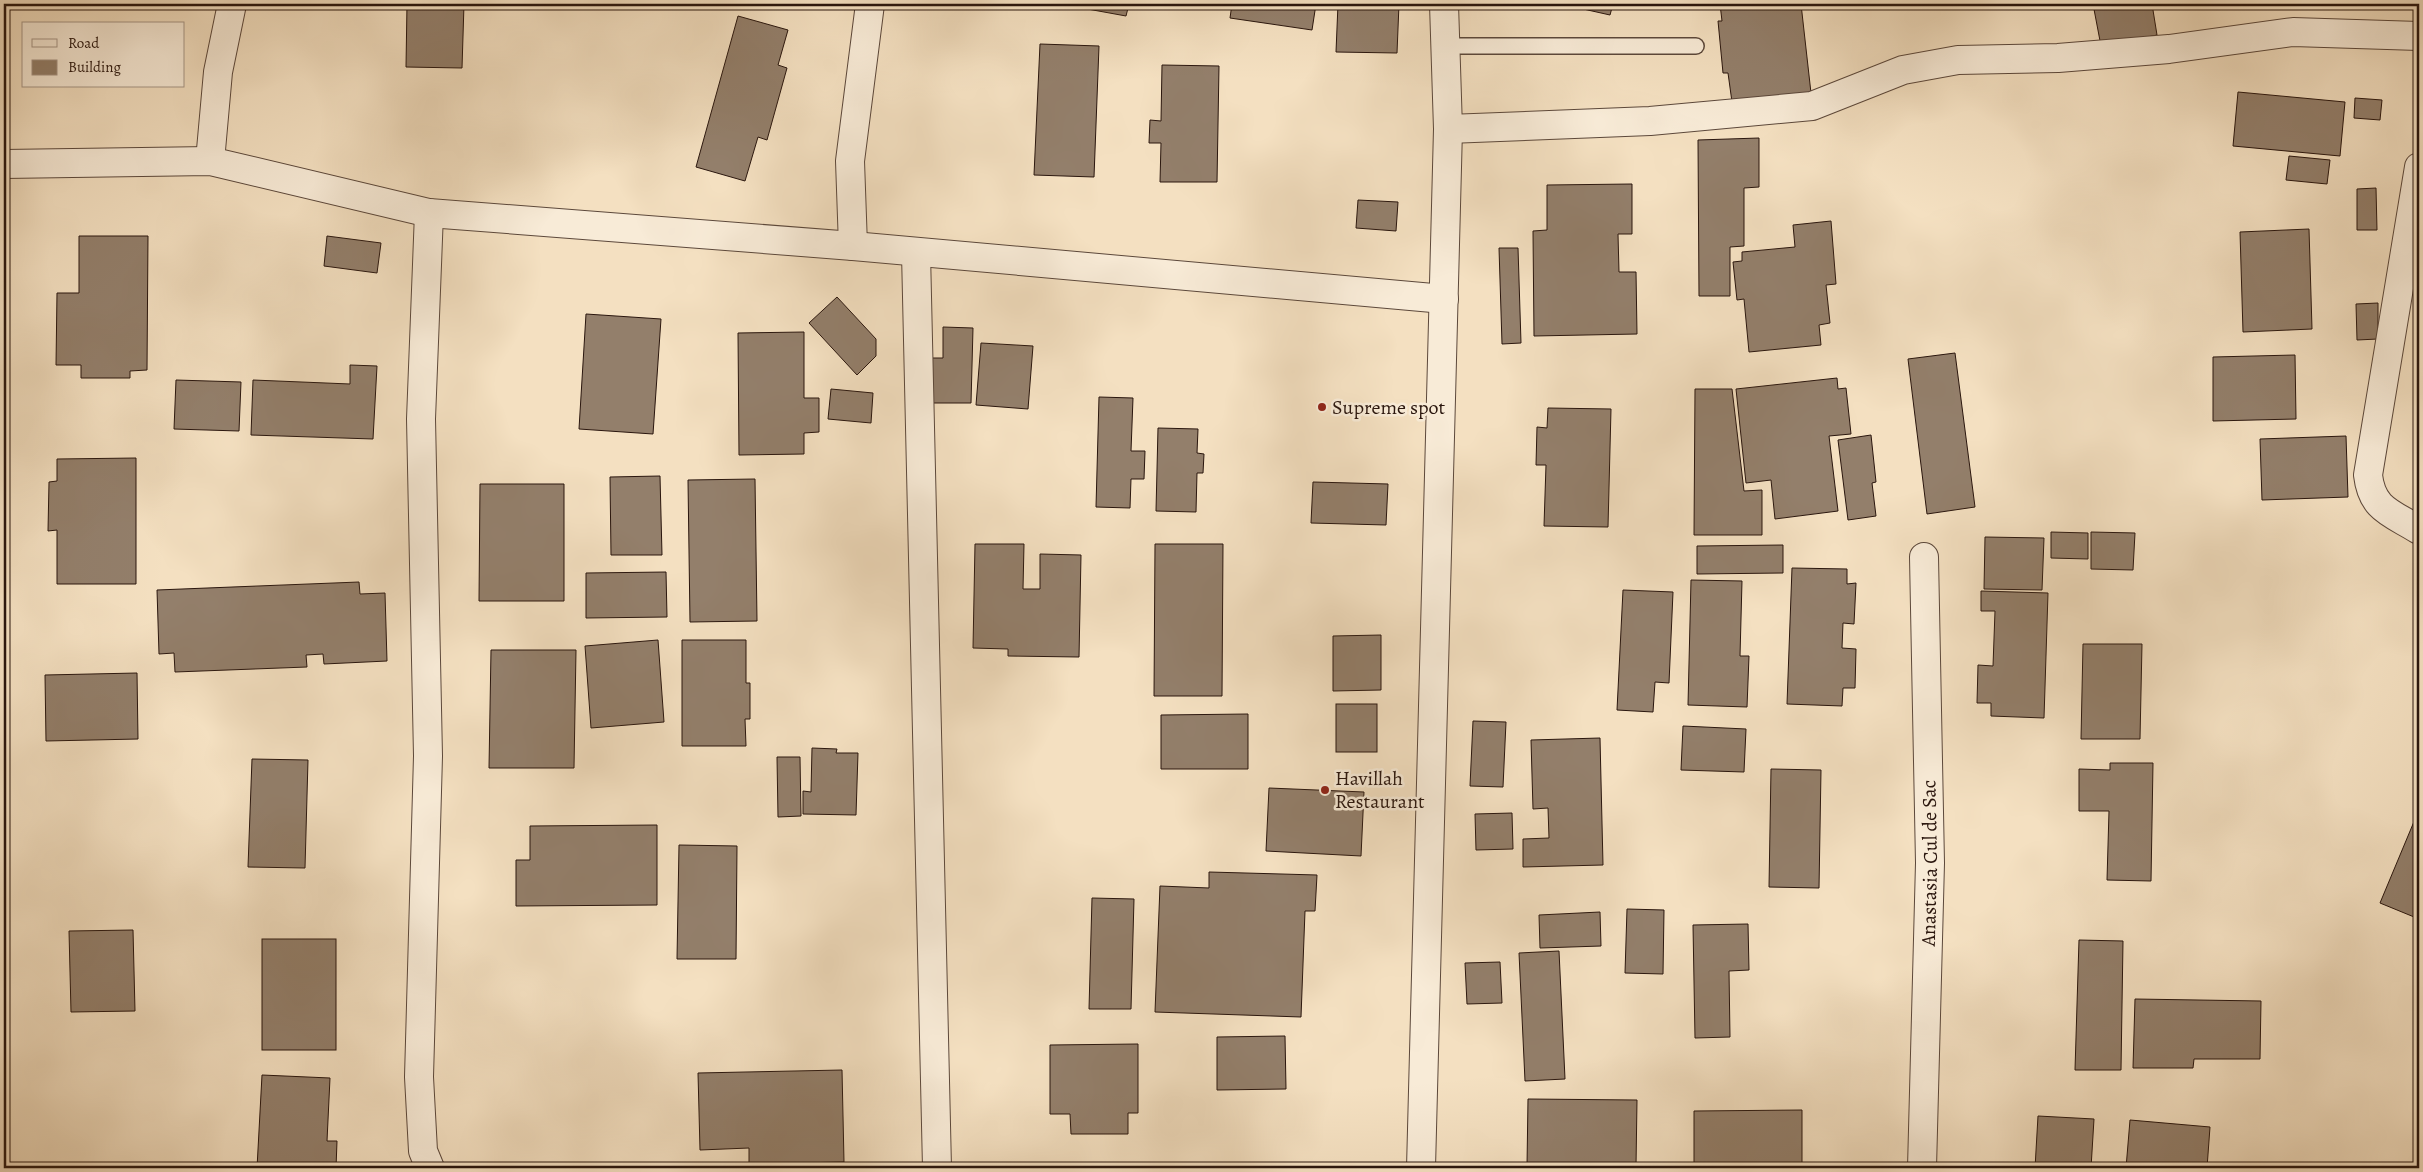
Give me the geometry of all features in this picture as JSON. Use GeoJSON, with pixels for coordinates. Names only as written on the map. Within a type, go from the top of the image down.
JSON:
{"type":"FeatureCollection","features":[{"type":"Feature","properties":{"kind":"street"},"geometry":{"type":"LineString","coordinates":[[210,161],[218,72],[232,4]]}},
{"type":"Feature","properties":{"kind":"street"},"geometry":{"type":"LineString","coordinates":[[853,246],[850,161],[870,4]]}},
{"type":"Feature","properties":{"kind":"street"},"geometry":{"type":"LineString","coordinates":[[1421,1168],[1448,129],[1444,4]]}},
{"type":"Feature","properties":{"kind":"street"},"geometry":{"type":"LineString","coordinates":[[1448,129],[1650,121],[1812,106],[1903,70],[1958,60],[2058,58],[2150,50],[2293,32],[2419,36]]}},
{"type":"Feature","properties":{"kind":"street"},"geometry":{"type":"LineString","coordinates":[[4,164],[210,161],[429,212],[853,246],[1444,299]]}},
{"type":"Feature","properties":{"kind":"street"},"geometry":{"type":"LineString","coordinates":[[2419,168],[2368,475],[2370,491],[2380,506],[2419,530]]}},
{"type":"Feature","properties":{"kind":"street"},"geometry":{"type":"LineString","coordinates":[[429,212],[421,419],[428,756],[419,1077],[423,1151],[430,1168]]}},
{"type":"Feature","properties":{"kind":"street"},"geometry":{"type":"LineString","coordinates":[[916,253],[937,1168]]}},
{"type":"Feature","properties":{"kind":"street","name":"Anastasia Cul de Sac"},"geometry":{"type":"LineString","coordinates":[[1922,1168],[1930,863],[1924,557]]}},
{"type":"Feature","properties":{"kind":"lane"},"geometry":{"type":"LineString","coordinates":[[1446,46],[1696,46]]}},
{"type":"Feature","properties":{"kind":"building"},"geometry":{"type":"Polygon","coordinates":[[[407,4],[464,4],[462,68],[406,67],[407,4]]]}},
{"type":"Feature","properties":{"kind":"building"},"geometry":{"type":"Polygon","coordinates":[[[1071,4],[1129,4],[1126,16],[1071,6],[1071,4]]]}},
{"type":"Feature","properties":{"kind":"building"},"geometry":{"type":"Polygon","coordinates":[[[1232,4],[1316,4],[1312,30],[1230,18],[1232,4]]]}},
{"type":"Feature","properties":{"kind":"building"},"geometry":{"type":"Polygon","coordinates":[[[1338,4],[1399,4],[1397,53],[1336,52],[1338,4]]]}},
{"type":"Feature","properties":{"kind":"building"},"geometry":{"type":"Polygon","coordinates":[[[1561,4],[1613,4],[1610,15],[1561,4]]]}},
{"type":"Feature","properties":{"kind":"building"},"geometry":{"type":"Polygon","coordinates":[[[1720,4],[1801,4],[1811,93],[1732,102],[1728,73],[1723,73],[1718,21],[1722,21],[1720,4]]]}},
{"type":"Feature","properties":{"kind":"building"},"geometry":{"type":"Polygon","coordinates":[[[2093,4],[2152,4],[2157,35],[2101,46],[2093,4]]]}},
{"type":"Feature","properties":{"kind":"building"},"geometry":{"type":"Polygon","coordinates":[[[2362,4],[2385,4],[2385,8],[2362,6],[2362,4]]]}},
{"type":"Feature","properties":{"kind":"building"},"geometry":{"type":"Polygon","coordinates":[[[738,16],[788,30],[778,65],[787,68],[767,140],[758,137],[745,181],[696,167],[738,16]]]}},
{"type":"Feature","properties":{"kind":"building"},"geometry":{"type":"Polygon","coordinates":[[[1040,44],[1099,46],[1094,177],[1034,175],[1040,44]]]}},
{"type":"Feature","properties":{"kind":"building"},"geometry":{"type":"Polygon","coordinates":[[[1162,65],[1219,66],[1217,182],[1160,182],[1161,143],[1149,143],[1150,120],[1161,121],[1162,65]]]}},
{"type":"Feature","properties":{"kind":"building"},"geometry":{"type":"Polygon","coordinates":[[[2238,92],[2345,102],[2340,156],[2233,146],[2238,92]]]}},
{"type":"Feature","properties":{"kind":"building"},"geometry":{"type":"Polygon","coordinates":[[[2355,98],[2382,100],[2380,120],[2354,118],[2355,98]]]}},
{"type":"Feature","properties":{"kind":"building"},"geometry":{"type":"Polygon","coordinates":[[[1759,138],[1759,187],[1744,188],[1744,246],[1730,247],[1730,296],[1699,296],[1698,140],[1759,138]]]}},
{"type":"Feature","properties":{"kind":"building"},"geometry":{"type":"Polygon","coordinates":[[[2289,156],[2330,160],[2327,184],[2286,180],[2289,156]]]}},
{"type":"Feature","properties":{"kind":"building"},"geometry":{"type":"Polygon","coordinates":[[[1632,184],[1632,234],[1618,234],[1619,272],[1636,272],[1637,334],[1534,336],[1533,231],[1547,230],[1547,185],[1632,184]]]}},
{"type":"Feature","properties":{"kind":"building"},"geometry":{"type":"Polygon","coordinates":[[[2376,188],[2377,230],[2357,230],[2357,189],[2376,188]]]}},
{"type":"Feature","properties":{"kind":"building"},"geometry":{"type":"Polygon","coordinates":[[[1358,200],[1398,202],[1396,231],[1356,228],[1358,200]]]}},
{"type":"Feature","properties":{"kind":"building"},"geometry":{"type":"Polygon","coordinates":[[[1831,221],[1836,284],[1826,285],[1830,323],[1819,325],[1821,345],[1749,352],[1744,299],[1737,300],[1733,262],[1742,261],[1742,252],[1795,247],[1793,225],[1831,221]]]}},
{"type":"Feature","properties":{"kind":"building"},"geometry":{"type":"Polygon","coordinates":[[[2309,229],[2312,329],[2243,332],[2240,232],[2309,229]]]}},
{"type":"Feature","properties":{"kind":"building"},"geometry":{"type":"Polygon","coordinates":[[[79,236],[148,236],[147,370],[130,371],[130,378],[81,378],[81,365],[56,365],[57,293],[79,293],[79,236]]]}},
{"type":"Feature","properties":{"kind":"building"},"geometry":{"type":"Polygon","coordinates":[[[327,236],[381,243],[377,273],[324,266],[327,236]]]}},
{"type":"Feature","properties":{"kind":"building"},"geometry":{"type":"Polygon","coordinates":[[[1499,248],[1518,248],[1521,343],[1502,344],[1499,248]]]}},
{"type":"Feature","properties":{"kind":"building"},"geometry":{"type":"Polygon","coordinates":[[[837,297],[876,339],[876,356],[857,375],[809,323],[837,297]]]}},
{"type":"Feature","properties":{"kind":"building"},"geometry":{"type":"Polygon","coordinates":[[[2378,303],[2378,339],[2357,340],[2356,304],[2378,303]]]}},
{"type":"Feature","properties":{"kind":"building"},"geometry":{"type":"Polygon","coordinates":[[[586,314],[661,319],[653,434],[579,429],[586,314]]]}},
{"type":"Feature","properties":{"kind":"building"},"geometry":{"type":"Polygon","coordinates":[[[943,327],[973,328],[971,403],[929,403],[930,358],[943,358],[943,327]]]}},
{"type":"Feature","properties":{"kind":"building"},"geometry":{"type":"Polygon","coordinates":[[[804,332],[804,398],[819,398],[819,432],[804,433],[804,454],[739,455],[738,333],[804,332]]]}},
{"type":"Feature","properties":{"kind":"building"},"geometry":{"type":"Polygon","coordinates":[[[981,343],[1033,346],[1028,409],[976,405],[981,343]]]}},
{"type":"Feature","properties":{"kind":"building"},"geometry":{"type":"Polygon","coordinates":[[[1955,353],[1975,507],[1927,514],[1908,359],[1955,353]]]}},
{"type":"Feature","properties":{"kind":"building"},"geometry":{"type":"Polygon","coordinates":[[[2295,355],[2296,419],[2213,421],[2213,357],[2295,355]]]}},
{"type":"Feature","properties":{"kind":"building"},"geometry":{"type":"Polygon","coordinates":[[[350,365],[377,366],[373,439],[251,435],[253,380],[350,384],[350,365]]]}},
{"type":"Feature","properties":{"kind":"building"},"geometry":{"type":"Polygon","coordinates":[[[1837,378],[1838,389],[1846,388],[1851,434],[1829,436],[1838,511],[1775,519],[1771,480],[1746,483],[1736,389],[1837,378]]]}},
{"type":"Feature","properties":{"kind":"building"},"geometry":{"type":"Polygon","coordinates":[[[176,380],[241,382],[239,431],[174,429],[176,380]]]}},
{"type":"Feature","properties":{"kind":"building"},"geometry":{"type":"Polygon","coordinates":[[[831,389],[873,393],[871,423],[828,419],[831,389]]]}},
{"type":"Feature","properties":{"kind":"building"},"geometry":{"type":"Polygon","coordinates":[[[1695,389],[1732,389],[1744,491],[1762,490],[1762,535],[1694,535],[1695,389]]]}},
{"type":"Feature","properties":{"kind":"building"},"geometry":{"type":"Polygon","coordinates":[[[1099,397],[1133,398],[1131,451],[1145,451],[1144,479],[1131,479],[1130,508],[1096,507],[1099,397]]]}},
{"type":"Feature","properties":{"kind":"building"},"geometry":{"type":"Polygon","coordinates":[[[1548,408],[1611,409],[1608,527],[1544,526],[1546,465],[1536,465],[1537,427],[1547,428],[1548,408]]]}},
{"type":"Feature","properties":{"kind":"building"},"geometry":{"type":"Polygon","coordinates":[[[1158,428],[1198,429],[1197,453],[1204,454],[1203,473],[1197,473],[1196,512],[1156,511],[1158,428]]]}},
{"type":"Feature","properties":{"kind":"building"},"geometry":{"type":"Polygon","coordinates":[[[1871,435],[1876,482],[1872,483],[1876,516],[1848,520],[1838,440],[1871,435]]]}},
{"type":"Feature","properties":{"kind":"building"},"geometry":{"type":"Polygon","coordinates":[[[2346,436],[2348,497],[2262,500],[2260,439],[2346,436]]]}},
{"type":"Feature","properties":{"kind":"building"},"geometry":{"type":"Polygon","coordinates":[[[136,458],[136,584],[57,584],[57,530],[48,531],[49,482],[57,481],[57,459],[136,458]]]}},
{"type":"Feature","properties":{"kind":"building"},"geometry":{"type":"Polygon","coordinates":[[[660,476],[662,555],[611,555],[610,477],[660,476]]]}},
{"type":"Feature","properties":{"kind":"building"},"geometry":{"type":"Polygon","coordinates":[[[755,479],[757,621],[690,622],[688,480],[755,479]]]}},
{"type":"Feature","properties":{"kind":"building"},"geometry":{"type":"Polygon","coordinates":[[[1313,482],[1388,484],[1386,525],[1311,523],[1313,482]]]}},
{"type":"Feature","properties":{"kind":"building"},"geometry":{"type":"Polygon","coordinates":[[[480,484],[564,484],[564,601],[479,601],[480,484]]]}},
{"type":"Feature","properties":{"kind":"building"},"geometry":{"type":"Polygon","coordinates":[[[2051,532],[2088,533],[2088,559],[2051,558],[2051,532]]]}},
{"type":"Feature","properties":{"kind":"building"},"geometry":{"type":"Polygon","coordinates":[[[2091,532],[2135,533],[2133,570],[2091,569],[2091,532]]]}},
{"type":"Feature","properties":{"kind":"building"},"geometry":{"type":"Polygon","coordinates":[[[1985,537],[2044,538],[2042,590],[1984,589],[1985,537]]]}},
{"type":"Feature","properties":{"kind":"building"},"geometry":{"type":"Polygon","coordinates":[[[975,544],[1024,544],[1023,589],[1040,589],[1040,554],[1081,555],[1079,657],[1008,656],[1008,649],[973,648],[975,544]]]}},
{"type":"Feature","properties":{"kind":"building"},"geometry":{"type":"Polygon","coordinates":[[[1155,544],[1223,544],[1222,696],[1154,696],[1155,544]]]}},
{"type":"Feature","properties":{"kind":"building"},"geometry":{"type":"Polygon","coordinates":[[[1783,545],[1783,573],[1697,574],[1697,546],[1783,545]]]}},
{"type":"Feature","properties":{"kind":"building"},"geometry":{"type":"Polygon","coordinates":[[[1792,568],[1847,569],[1847,584],[1856,583],[1854,624],[1843,623],[1842,648],[1856,649],[1855,688],[1843,688],[1842,706],[1787,704],[1792,568]]]}},
{"type":"Feature","properties":{"kind":"building"},"geometry":{"type":"Polygon","coordinates":[[[666,572],[667,617],[586,618],[586,573],[666,572]]]}},
{"type":"Feature","properties":{"kind":"building"},"geometry":{"type":"Polygon","coordinates":[[[1691,580],[1742,581],[1740,656],[1749,656],[1747,707],[1688,705],[1691,580]]]}},
{"type":"Feature","properties":{"kind":"building"},"geometry":{"type":"Polygon","coordinates":[[[359,582],[360,594],[385,593],[387,661],[324,664],[323,654],[306,655],[307,667],[175,672],[174,653],[159,654],[157,590],[359,582]]]}},
{"type":"Feature","properties":{"kind":"building"},"geometry":{"type":"Polygon","coordinates":[[[1623,590],[1673,592],[1669,683],[1655,682],[1653,712],[1617,710],[1623,590]]]}},
{"type":"Feature","properties":{"kind":"building"},"geometry":{"type":"Polygon","coordinates":[[[1981,591],[2048,593],[2044,718],[1991,716],[1991,703],[1977,703],[1978,665],[1993,666],[1995,611],[1981,611],[1981,591]]]}},
{"type":"Feature","properties":{"kind":"building"},"geometry":{"type":"Polygon","coordinates":[[[1381,635],[1381,690],[1333,691],[1333,636],[1381,635]]]}},
{"type":"Feature","properties":{"kind":"building"},"geometry":{"type":"Polygon","coordinates":[[[658,640],[664,722],[591,728],[585,646],[658,640]]]}},
{"type":"Feature","properties":{"kind":"building"},"geometry":{"type":"Polygon","coordinates":[[[682,640],[746,640],[746,683],[750,683],[750,719],[745,719],[746,746],[682,746],[682,640]]]}},
{"type":"Feature","properties":{"kind":"building"},"geometry":{"type":"Polygon","coordinates":[[[2083,644],[2142,644],[2140,739],[2081,739],[2083,644]]]}},
{"type":"Feature","properties":{"kind":"building"},"geometry":{"type":"Polygon","coordinates":[[[491,650],[576,650],[574,768],[489,768],[491,650]]]}},
{"type":"Feature","properties":{"kind":"building"},"geometry":{"type":"Polygon","coordinates":[[[137,673],[138,739],[46,741],[45,675],[137,673]]]}},
{"type":"Feature","properties":{"kind":"building"},"geometry":{"type":"Polygon","coordinates":[[[1336,704],[1377,704],[1377,752],[1336,752],[1336,704]]]}},
{"type":"Feature","properties":{"kind":"building"},"geometry":{"type":"Polygon","coordinates":[[[1248,714],[1248,769],[1161,769],[1161,715],[1248,714]]]}},
{"type":"Feature","properties":{"kind":"building"},"geometry":{"type":"Polygon","coordinates":[[[1473,721],[1506,722],[1503,787],[1470,786],[1473,721]]]}},
{"type":"Feature","properties":{"kind":"building"},"geometry":{"type":"Polygon","coordinates":[[[1683,726],[1746,729],[1744,772],[1681,770],[1683,726]]]}},
{"type":"Feature","properties":{"kind":"building"},"geometry":{"type":"Polygon","coordinates":[[[1600,738],[1603,865],[1523,867],[1523,839],[1549,838],[1548,808],[1533,809],[1531,740],[1600,738]]]}},
{"type":"Feature","properties":{"kind":"building"},"geometry":{"type":"Polygon","coordinates":[[[812,748],[837,749],[836,753],[858,753],[856,815],[803,814],[803,791],[811,792],[812,748]]]}},
{"type":"Feature","properties":{"kind":"building"},"geometry":{"type":"Polygon","coordinates":[[[777,757],[800,757],[801,816],[778,817],[777,757]]]}},
{"type":"Feature","properties":{"kind":"building"},"geometry":{"type":"Polygon","coordinates":[[[252,759],[308,760],[305,868],[248,867],[252,759]]]}},
{"type":"Feature","properties":{"kind":"building"},"geometry":{"type":"Polygon","coordinates":[[[2110,763],[2153,763],[2151,881],[2107,880],[2109,811],[2079,811],[2079,769],[2110,770],[2110,763]]]}},
{"type":"Feature","properties":{"kind":"building"},"geometry":{"type":"Polygon","coordinates":[[[1771,769],[1821,770],[1819,888],[1769,887],[1771,769]]]}},
{"type":"Feature","properties":{"kind":"building"},"geometry":{"type":"Polygon","coordinates":[[[1269,788],[1364,792],[1361,856],[1266,851],[1269,788]]]}},
{"type":"Feature","properties":{"kind":"building"},"geometry":{"type":"Polygon","coordinates":[[[1512,813],[1513,849],[1476,850],[1475,814],[1512,813]]]}},
{"type":"Feature","properties":{"kind":"building"},"geometry":{"type":"Polygon","coordinates":[[[2419,813],[2419,919],[2380,903],[2419,813]]]}},
{"type":"Feature","properties":{"kind":"building"},"geometry":{"type":"Polygon","coordinates":[[[657,825],[657,905],[516,906],[516,860],[530,860],[530,826],[657,825]]]}},
{"type":"Feature","properties":{"kind":"building"},"geometry":{"type":"Polygon","coordinates":[[[679,845],[737,846],[736,959],[677,959],[679,845]]]}},
{"type":"Feature","properties":{"kind":"building"},"geometry":{"type":"Polygon","coordinates":[[[1209,872],[1317,875],[1315,911],[1305,911],[1301,1017],[1155,1012],[1160,886],[1209,888],[1209,872]]]}},
{"type":"Feature","properties":{"kind":"building"},"geometry":{"type":"Polygon","coordinates":[[[1092,898],[1134,899],[1131,1009],[1089,1009],[1092,898]]]}},
{"type":"Feature","properties":{"kind":"building"},"geometry":{"type":"Polygon","coordinates":[[[1627,909],[1664,910],[1663,974],[1625,973],[1627,909]]]}},
{"type":"Feature","properties":{"kind":"building"},"geometry":{"type":"Polygon","coordinates":[[[1600,912],[1601,946],[1540,948],[1539,915],[1600,912]]]}},
{"type":"Feature","properties":{"kind":"building"},"geometry":{"type":"Polygon","coordinates":[[[1748,924],[1749,970],[1729,971],[1730,1037],[1695,1038],[1693,925],[1748,924]]]}},
{"type":"Feature","properties":{"kind":"building"},"geometry":{"type":"Polygon","coordinates":[[[133,930],[135,1011],[71,1012],[69,931],[133,930]]]}},
{"type":"Feature","properties":{"kind":"building"},"geometry":{"type":"Polygon","coordinates":[[[262,939],[336,939],[336,1050],[262,1050],[262,939]]]}},
{"type":"Feature","properties":{"kind":"building"},"geometry":{"type":"Polygon","coordinates":[[[2079,940],[2123,941],[2121,1070],[2075,1070],[2079,940]]]}},
{"type":"Feature","properties":{"kind":"building"},"geometry":{"type":"Polygon","coordinates":[[[1559,951],[1565,1079],[1525,1081],[1519,953],[1559,951]]]}},
{"type":"Feature","properties":{"kind":"building"},"geometry":{"type":"Polygon","coordinates":[[[1500,962],[1502,1003],[1467,1004],[1465,963],[1500,962]]]}},
{"type":"Feature","properties":{"kind":"building"},"geometry":{"type":"Polygon","coordinates":[[[2135,999],[2261,1001],[2260,1059],[2194,1059],[2193,1068],[2133,1068],[2135,999]]]}},
{"type":"Feature","properties":{"kind":"building"},"geometry":{"type":"Polygon","coordinates":[[[1285,1036],[1286,1089],[1217,1090],[1217,1037],[1285,1036]]]}},
{"type":"Feature","properties":{"kind":"building"},"geometry":{"type":"Polygon","coordinates":[[[1138,1044],[1138,1113],[1128,1113],[1128,1134],[1071,1134],[1070,1114],[1050,1114],[1050,1045],[1138,1044]]]}},
{"type":"Feature","properties":{"kind":"building"},"geometry":{"type":"Polygon","coordinates":[[[842,1070],[844,1162],[749,1164],[749,1148],[700,1150],[698,1073],[842,1070]]]}},
{"type":"Feature","properties":{"kind":"building"},"geometry":{"type":"Polygon","coordinates":[[[262,1075],[330,1078],[327,1141],[337,1141],[336,1168],[257,1168],[262,1075]]]}},
{"type":"Feature","properties":{"kind":"building"},"geometry":{"type":"Polygon","coordinates":[[[1528,1099],[1637,1100],[1636,1166],[1527,1166],[1528,1099]]]}},
{"type":"Feature","properties":{"kind":"building"},"geometry":{"type":"Polygon","coordinates":[[[1802,1110],[1802,1168],[1722,1168],[1722,1163],[1694,1163],[1694,1111],[1802,1110]]]}},
{"type":"Feature","properties":{"kind":"building"},"geometry":{"type":"Polygon","coordinates":[[[2038,1116],[2094,1119],[2091,1168],[2035,1168],[2038,1116]]]}},
{"type":"Feature","properties":{"kind":"building"},"geometry":{"type":"Polygon","coordinates":[[[2130,1120],[2210,1127],[2207,1168],[2126,1168],[2130,1120]]]}},
{"type":"Feature","properties":{"kind":"place","name":"Supreme spot"},"geometry":{"type":"Point","coordinates":[1322,407]}},
{"type":"Feature","properties":{"kind":"place","name":"Havillah Restaurant"},"geometry":{"type":"Point","coordinates":[1325,790]}}]}
